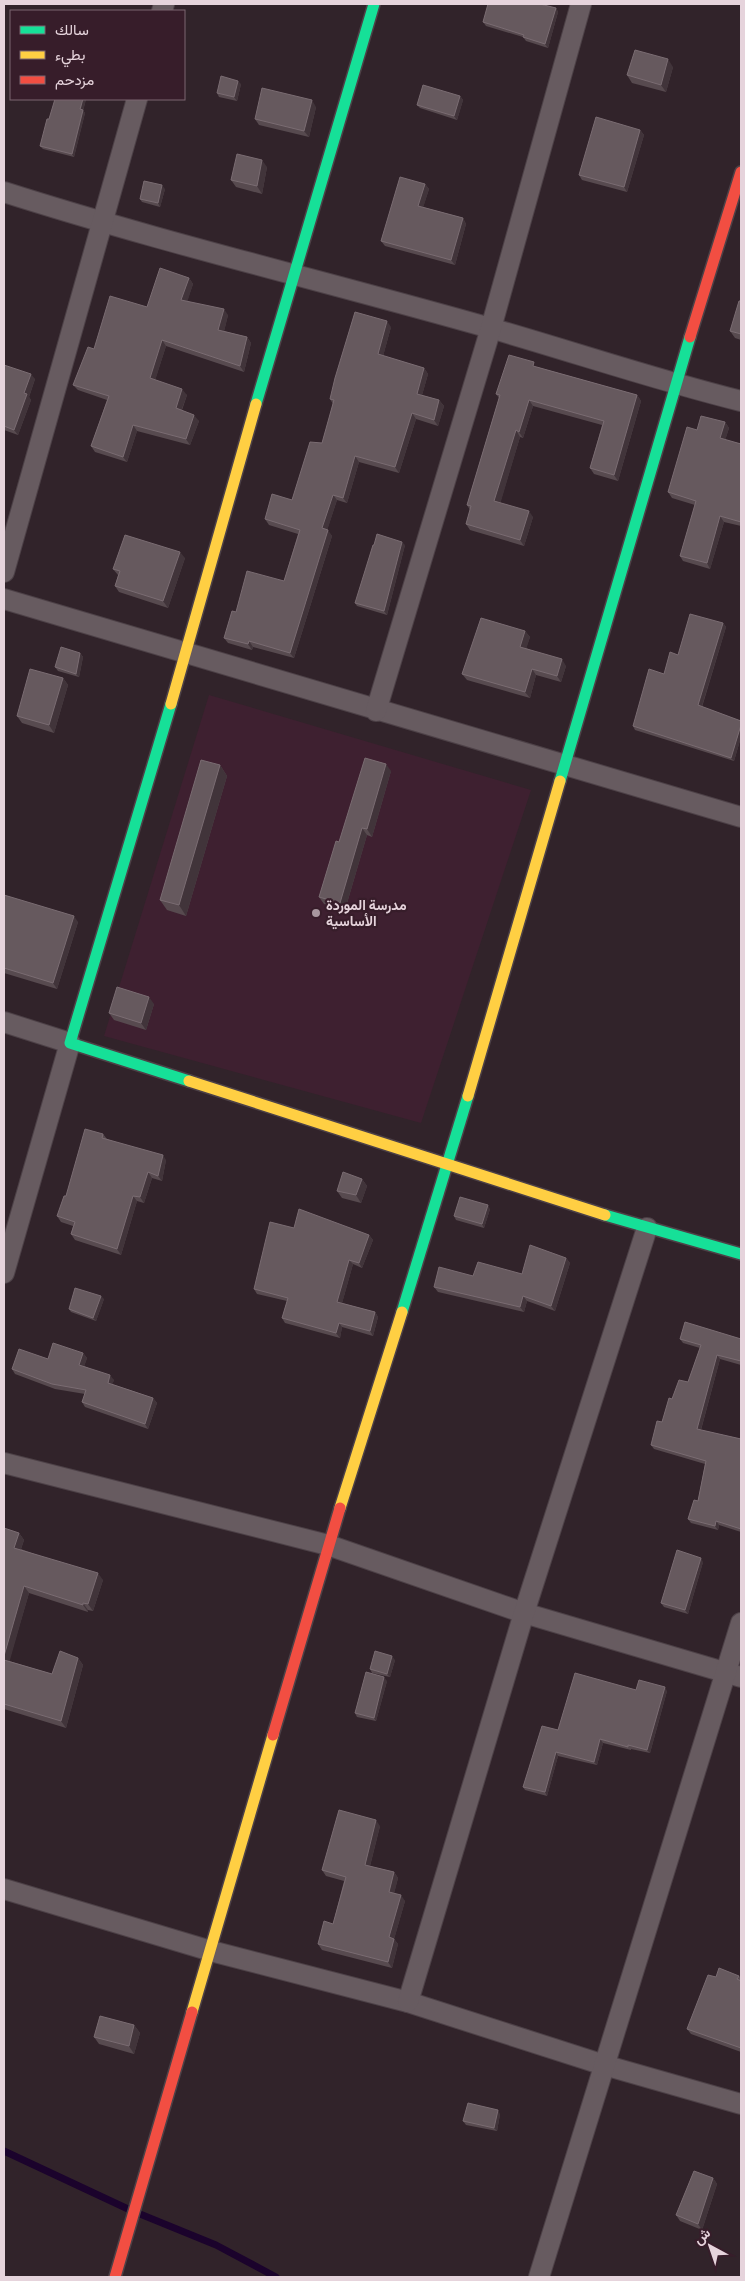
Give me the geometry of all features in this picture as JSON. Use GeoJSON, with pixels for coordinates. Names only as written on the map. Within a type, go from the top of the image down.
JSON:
{"type":"FeatureCollection","features":[{"type":"Feature","properties":{"kind":"street"},"geometry":{"type":"LineString","coordinates":[[4,1273],[70,1043],[186,654],[293,274],[374,4]]}},
{"type":"Feature","properties":{"kind":"street"},"geometry":{"type":"LineString","coordinates":[[376,711],[491,328],[581,4]]}},
{"type":"Feature","properties":{"kind":"street"},"geometry":{"type":"LineString","coordinates":[[4,572],[137,100]]}},
{"type":"Feature","properties":{"kind":"street"},"geometry":{"type":"LineString","coordinates":[[115,2277],[328,1545],[448,1165],[675,385],[741,172]]}},
{"type":"Feature","properties":{"kind":"street"},"geometry":{"type":"LineString","coordinates":[[4,192],[103,223],[491,328],[675,385],[741,401]]}},
{"type":"Feature","properties":{"kind":"street"},"geometry":{"type":"LineString","coordinates":[[4,599],[376,711],[741,817]]}},
{"type":"Feature","properties":{"kind":"street"},"geometry":{"type":"LineString","coordinates":[[4,1022],[647,1228],[741,1254]]}},
{"type":"Feature","properties":{"kind":"street"},"geometry":{"type":"LineString","coordinates":[[408,2002],[524,1613],[647,1228]]}},
{"type":"Feature","properties":{"kind":"street"},"geometry":{"type":"LineString","coordinates":[[4,1463],[328,1545],[524,1613],[734,1674]]}},
{"type":"Feature","properties":{"kind":"street"},"geometry":{"type":"LineString","coordinates":[[539,2277],[604,2065],[734,1674],[741,1623]]}},
{"type":"Feature","properties":{"kind":"street"},"geometry":{"type":"LineString","coordinates":[[4,1889],[211,1951],[408,2002],[604,2065],[741,2104]]}},
{"type":"Feature","properties":{"kind":"shaded area","name":"مدرسة الموردة الأساسية"},"geometry":{"type":"Polygon","coordinates":[[[209,695],[531,790],[421,1123],[104,1036],[209,695]]]}},
{"type":"Feature","properties":{"kind":"building"},"geometry":{"type":"Polygon","coordinates":[[[488,4],[540,4],[556,8],[545,44],[483,22],[488,4]]]}},
{"type":"Feature","properties":{"kind":"building"},"geometry":{"type":"Polygon","coordinates":[[[635,50],[668,59],[661,85],[627,75],[635,50]]]}},
{"type":"Feature","properties":{"kind":"building"},"geometry":{"type":"Polygon","coordinates":[[[221,76],[238,81],[234,97],[217,93],[221,76]]]}},
{"type":"Feature","properties":{"kind":"building"},"geometry":{"type":"Polygon","coordinates":[[[423,85],[460,96],[454,116],[417,105],[423,85]]]}},
{"type":"Feature","properties":{"kind":"building"},"geometry":{"type":"Polygon","coordinates":[[[262,88],[312,100],[304,131],[255,119],[262,88]]]}},
{"type":"Feature","properties":{"kind":"building"},"geometry":{"type":"Polygon","coordinates":[[[55,100],[83,100],[80,109],[83,110],[72,154],[40,146],[47,119],[49,119],[55,100]]]}},
{"type":"Feature","properties":{"kind":"building"},"geometry":{"type":"Polygon","coordinates":[[[596,117],[640,130],[624,187],[579,175],[596,117]]]}},
{"type":"Feature","properties":{"kind":"building"},"geometry":{"type":"Polygon","coordinates":[[[237,154],[262,160],[257,186],[231,180],[237,154]]]}},
{"type":"Feature","properties":{"kind":"building"},"geometry":{"type":"Polygon","coordinates":[[[400,177],[425,184],[418,206],[463,218],[451,260],[381,241],[400,177]]]}},
{"type":"Feature","properties":{"kind":"building"},"geometry":{"type":"Polygon","coordinates":[[[144,181],[162,185],[158,203],[140,199],[144,181]]]}},
{"type":"Feature","properties":{"kind":"building"},"geometry":{"type":"Polygon","coordinates":[[[160,268],[189,278],[181,300],[224,309],[218,330],[247,337],[240,366],[162,340],[150,378],[182,389],[176,408],[194,415],[186,439],[133,425],[123,457],[91,446],[109,396],[73,385],[88,347],[94,349],[110,296],[147,307],[160,268]]]}},
{"type":"Feature","properties":{"kind":"building"},"geometry":{"type":"Polygon","coordinates":[[[739,301],[741,301],[741,334],[730,331],[739,301]]]}},
{"type":"Feature","properties":{"kind":"building"},"geometry":{"type":"Polygon","coordinates":[[[355,312],[387,321],[378,354],[424,368],[417,394],[439,400],[434,420],[412,413],[395,467],[355,456],[343,498],[333,495],[322,528],[328,530],[290,653],[249,641],[248,644],[224,638],[232,611],[236,612],[247,571],[284,581],[300,530],[265,519],[272,494],[292,500],[310,442],[322,443],[334,400],[330,399],[335,378],[355,312]]]}},
{"type":"Feature","properties":{"kind":"building"},"geometry":{"type":"Polygon","coordinates":[[[509,355],[534,362],[533,366],[637,395],[614,475],[590,468],[604,421],[529,400],[519,432],[516,430],[494,501],[529,511],[520,540],[466,524],[471,506],[467,505],[500,395],[496,394],[509,355]]]}},
{"type":"Feature","properties":{"kind":"building"},"geometry":{"type":"Polygon","coordinates":[[[4,365],[31,374],[24,393],[27,394],[14,430],[4,426],[4,365]]]}},
{"type":"Feature","properties":{"kind":"building"},"geometry":{"type":"Polygon","coordinates":[[[701,416],[725,422],[720,438],[741,444],[741,522],[720,516],[707,563],[680,556],[696,501],[668,492],[687,427],[697,430],[701,416]]]}},
{"type":"Feature","properties":{"kind":"building"},"geometry":{"type":"Polygon","coordinates":[[[377,534],[402,542],[384,611],[355,603],[377,534]]]}},
{"type":"Feature","properties":{"kind":"building"},"geometry":{"type":"Polygon","coordinates":[[[125,535],[180,552],[163,601],[115,586],[120,571],[113,569],[125,535]]]}},
{"type":"Feature","properties":{"kind":"building"},"geometry":{"type":"Polygon","coordinates":[[[690,614],[723,623],[698,705],[741,721],[731,758],[633,726],[649,669],[664,674],[670,652],[678,655],[690,614]]]}},
{"type":"Feature","properties":{"kind":"building"},"geometry":{"type":"Polygon","coordinates":[[[481,618],[525,631],[520,647],[562,659],[557,676],[532,669],[525,692],[462,674],[481,618]]]}},
{"type":"Feature","properties":{"kind":"building"},"geometry":{"type":"Polygon","coordinates":[[[61,647],[80,653],[76,674],[55,667],[61,647]]]}},
{"type":"Feature","properties":{"kind":"building"},"geometry":{"type":"Polygon","coordinates":[[[30,669],[63,678],[49,725],[17,716],[30,669]]]}},
{"type":"Feature","properties":{"kind":"building"},"geometry":{"type":"Polygon","coordinates":[[[365,758],[386,764],[367,829],[362,828],[340,903],[319,897],[336,841],[339,842],[365,758]]]}},
{"type":"Feature","properties":{"kind":"building"},"geometry":{"type":"Polygon","coordinates":[[[201,760],[220,765],[179,905],[160,900],[201,760]]]}},
{"type":"Feature","properties":{"kind":"building"},"geometry":{"type":"Polygon","coordinates":[[[4,895],[74,916],[53,983],[4,968],[4,895]]]}},
{"type":"Feature","properties":{"kind":"building"},"geometry":{"type":"Polygon","coordinates":[[[117,987],[149,997],[141,1023],[109,1013],[117,987]]]}},
{"type":"Feature","properties":{"kind":"building"},"geometry":{"type":"Polygon","coordinates":[[[85,1129],[103,1134],[102,1138],[163,1155],[158,1176],[148,1172],[140,1197],[133,1196],[117,1249],[71,1234],[75,1222],[57,1216],[64,1196],[66,1196],[85,1129]]]}},
{"type":"Feature","properties":{"kind":"building"},"geometry":{"type":"Polygon","coordinates":[[[343,1172],[362,1179],[356,1195],[337,1191],[343,1172]]]}},
{"type":"Feature","properties":{"kind":"building"},"geometry":{"type":"Polygon","coordinates":[[[460,1197],[488,1205],[482,1224],[454,1216],[460,1197]]]}},
{"type":"Feature","properties":{"kind":"building"},"geometry":{"type":"Polygon","coordinates":[[[299,1209],[369,1235],[359,1263],[349,1260],[337,1302],[375,1312],[370,1331],[339,1323],[336,1333],[282,1318],[288,1298],[254,1289],[270,1222],[294,1228],[299,1209]]]}},
{"type":"Feature","properties":{"kind":"building"},"geometry":{"type":"Polygon","coordinates":[[[530,1245],[566,1258],[551,1306],[523,1296],[520,1307],[434,1287],[439,1267],[473,1276],[478,1262],[522,1274],[530,1245]]]}},
{"type":"Feature","properties":{"kind":"building"},"geometry":{"type":"Polygon","coordinates":[[[75,1288],[101,1296],[93,1318],[69,1309],[75,1288]]]}},
{"type":"Feature","properties":{"kind":"building"},"geometry":{"type":"Polygon","coordinates":[[[685,1322],[741,1339],[741,1361],[717,1355],[697,1429],[741,1439],[741,1529],[716,1521],[715,1526],[688,1519],[694,1500],[698,1501],[706,1461],[651,1445],[657,1421],[662,1422],[669,1398],[672,1399],[679,1380],[688,1382],[701,1345],[680,1339],[685,1322]]]}},
{"type":"Feature","properties":{"kind":"building"},"geometry":{"type":"Polygon","coordinates":[[[53,1343],[83,1353],[79,1365],[110,1375],[108,1383],[153,1398],[145,1424],[82,1402],[86,1390],[52,1384],[12,1369],[19,1349],[48,1359],[53,1343]]]}},
{"type":"Feature","properties":{"kind":"building"},"geometry":{"type":"Polygon","coordinates":[[[4,1528],[19,1533],[14,1548],[98,1573],[88,1604],[83,1603],[83,1605],[24,1586],[4,1656],[4,1528]]]}},
{"type":"Feature","properties":{"kind":"building"},"geometry":{"type":"Polygon","coordinates":[[[677,1550],[701,1558],[685,1610],[661,1603],[677,1550]]]}},
{"type":"Feature","properties":{"kind":"building"},"geometry":{"type":"Polygon","coordinates":[[[60,1651],[78,1658],[61,1721],[4,1704],[4,1660],[52,1674],[60,1651]]]}},
{"type":"Feature","properties":{"kind":"building"},"geometry":{"type":"Polygon","coordinates":[[[375,1651],[392,1656],[387,1674],[370,1669],[375,1651]]]}},
{"type":"Feature","properties":{"kind":"building"},"geometry":{"type":"Polygon","coordinates":[[[366,1672],[384,1677],[374,1718],[355,1713],[366,1672]]]}},
{"type":"Feature","properties":{"kind":"building"},"geometry":{"type":"Polygon","coordinates":[[[575,1673],[636,1690],[639,1680],[665,1687],[647,1750],[600,1739],[594,1762],[556,1752],[545,1792],[523,1787],[542,1726],[558,1730],[575,1673]]]}},
{"type":"Feature","properties":{"kind":"building"},"geometry":{"type":"Polygon","coordinates":[[[339,1810],[376,1820],[365,1865],[394,1872],[389,1892],[401,1895],[389,1937],[394,1939],[388,1962],[318,1944],[324,1921],[333,1924],[346,1877],[322,1870],[339,1810]]]}},
{"type":"Feature","properties":{"kind":"building"},"geometry":{"type":"Polygon","coordinates":[[[719,1968],[739,1976],[737,1979],[741,1981],[741,2048],[687,2029],[708,1975],[716,1977],[719,1968]]]}},
{"type":"Feature","properties":{"kind":"building"},"geometry":{"type":"Polygon","coordinates":[[[100,2016],[134,2025],[129,2046],[94,2037],[100,2016]]]}},
{"type":"Feature","properties":{"kind":"building"},"geometry":{"type":"Polygon","coordinates":[[[468,2103],[498,2110],[494,2128],[463,2121],[468,2103]]]}},
{"type":"Feature","properties":{"kind":"building"},"geometry":{"type":"Polygon","coordinates":[[[694,2171],[713,2178],[698,2224],[676,2215],[694,2171]]]}},
{"type":"Feature","properties":{"kind":"waterway"},"geometry":{"type":"LineString","coordinates":[[4,2151],[128,2209]]}},
{"type":"Feature","properties":{"kind":"waterway"},"geometry":{"type":"LineString","coordinates":[[140,2214],[216,2245],[276,2277]]}},
{"type":"Feature","properties":{"kind":"traffic: fast"},"geometry":{"type":"LineString","coordinates":[[256,404],[374,4]]}},
{"type":"Feature","properties":{"kind":"traffic: fast"},"geometry":{"type":"LineString","coordinates":[[560,781],[690,337]]}},
{"type":"Feature","properties":{"kind":"traffic: fast"},"geometry":{"type":"LineString","coordinates":[[171,704],[70,1043],[189,1081]]}},
{"type":"Feature","properties":{"kind":"traffic: fast"},"geometry":{"type":"LineString","coordinates":[[402,1312],[468,1096]]}},
{"type":"Feature","properties":{"kind":"traffic: fast"},"geometry":{"type":"LineString","coordinates":[[605,1215],[741,1254]]}},
{"type":"Feature","properties":{"kind":"traffic: slow"},"geometry":{"type":"LineString","coordinates":[[171,704],[256,404]]}},
{"type":"Feature","properties":{"kind":"traffic: slow"},"geometry":{"type":"LineString","coordinates":[[468,1096],[560,781]]}},
{"type":"Feature","properties":{"kind":"traffic: slow"},"geometry":{"type":"LineString","coordinates":[[189,1081],[605,1215]]}},
{"type":"Feature","properties":{"kind":"traffic: slow"},"geometry":{"type":"LineString","coordinates":[[340,1508],[402,1312]]}},
{"type":"Feature","properties":{"kind":"traffic: slow"},"geometry":{"type":"LineString","coordinates":[[192,2012],[273,1735]]}},
{"type":"Feature","properties":{"kind":"traffic: jam"},"geometry":{"type":"LineString","coordinates":[[690,337],[741,172]]}},
{"type":"Feature","properties":{"kind":"traffic: jam"},"geometry":{"type":"LineString","coordinates":[[273,1735],[340,1508]]}},
{"type":"Feature","properties":{"kind":"traffic: jam"},"geometry":{"type":"LineString","coordinates":[[115,2277],[192,2012]]}},
{"type":"Feature","properties":{"kind":"place","name":"مدرسة الموردة الأساسية"},"geometry":{"type":"Point","coordinates":[316,913]}}]}
